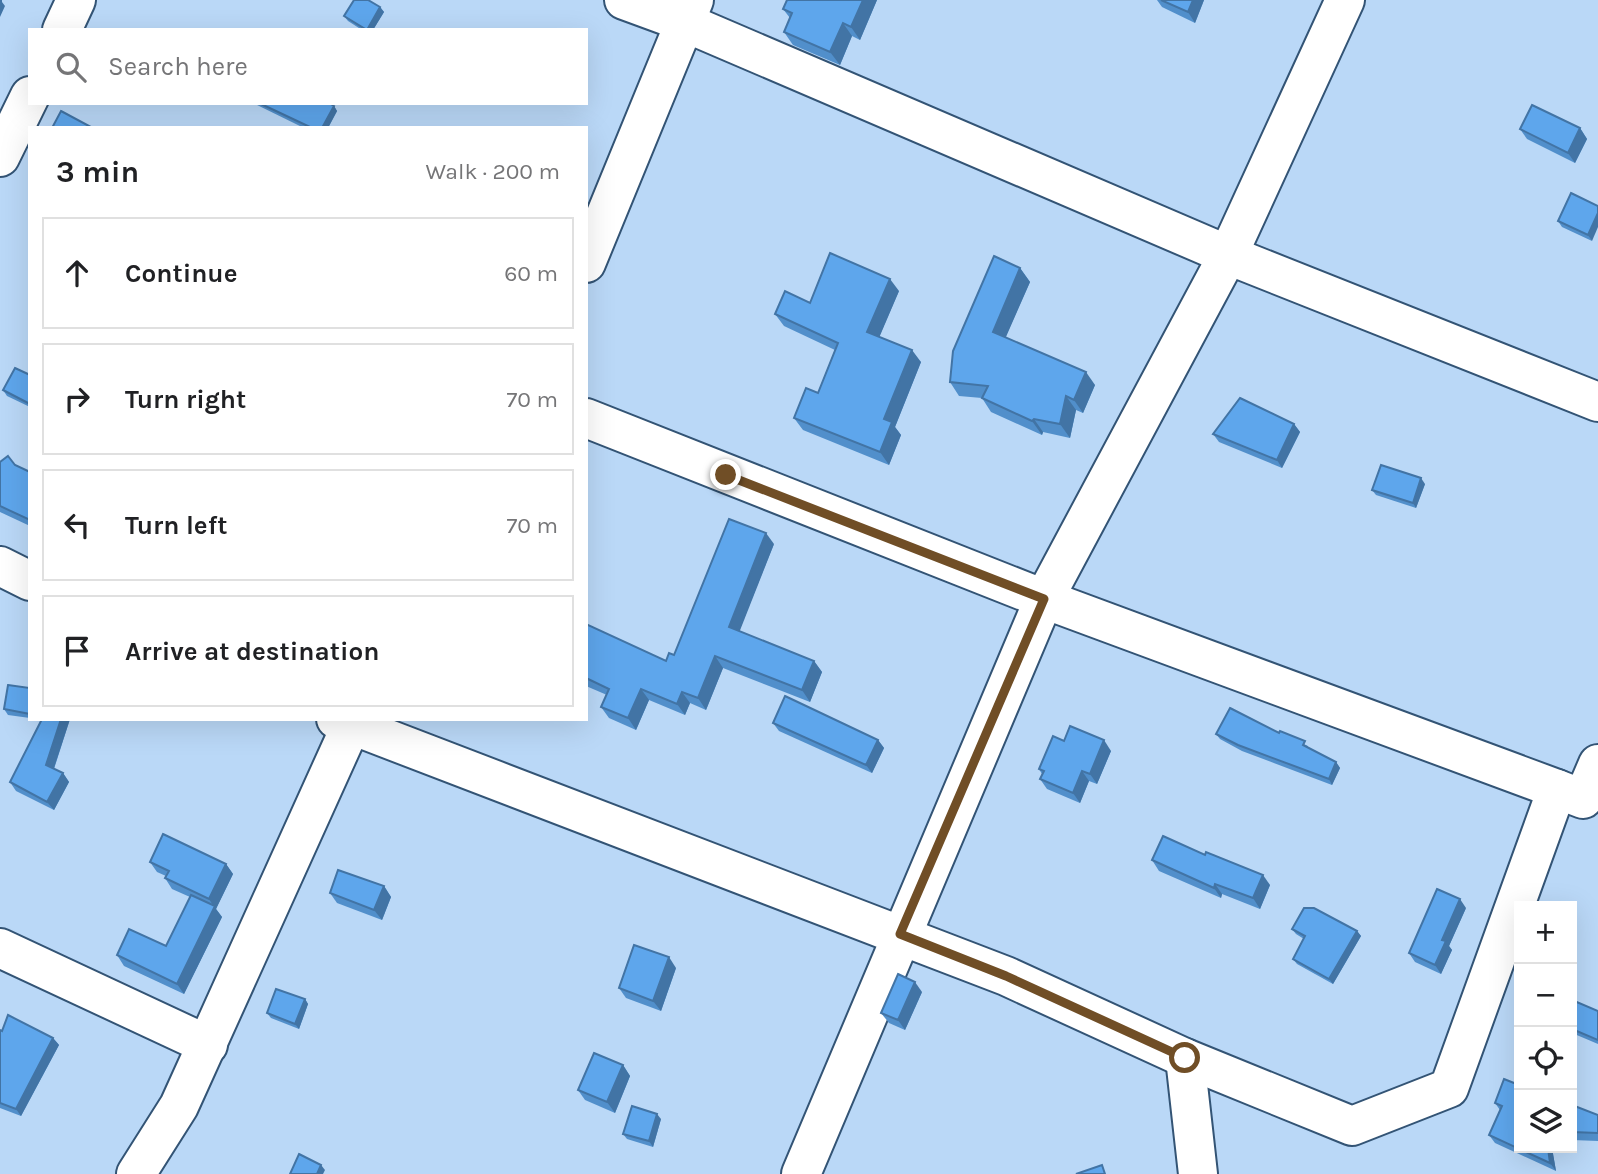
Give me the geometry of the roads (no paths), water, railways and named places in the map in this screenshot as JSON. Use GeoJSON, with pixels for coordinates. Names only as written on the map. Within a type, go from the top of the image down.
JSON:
{"type":"FeatureCollection","features":[{"type":"Feature","properties":{"kind":"street"},"geometry":{"type":"LineString","coordinates":[[63,28],[76,0]]}},
{"type":"Feature","properties":{"kind":"street"},"geometry":{"type":"LineString","coordinates":[[624,0],[689,11],[1228,255],[1598,402]]}},
{"type":"Feature","properties":{"kind":"street"},"geometry":{"type":"LineString","coordinates":[[801,1174],[900,934],[1044,599],[1228,255],[1345,0]]}},
{"type":"Feature","properties":{"kind":"street"},"geometry":{"type":"LineString","coordinates":[[588,258],[689,11]]}},
{"type":"Feature","properties":{"kind":"street"},"geometry":{"type":"LineString","coordinates":[[9,153],[28,101]]}},
{"type":"Feature","properties":{"kind":"street"},"geometry":{"type":"LineString","coordinates":[[588,419],[1044,599],[1579,797]]}},
{"type":"Feature","properties":{"kind":"street"},"geometry":{"type":"LineString","coordinates":[[0,566],[28,580]]}},
{"type":"Feature","properties":{"kind":"street"},"geometry":{"type":"LineString","coordinates":[[136,1174],[179,1106],[208,1045],[347,721],[1006,976],[1185,1058],[1352,1126],[1449,1088],[1579,797],[1598,764]]}},
{"type":"Feature","properties":{"kind":"street"},"geometry":{"type":"LineString","coordinates":[[0,948],[208,1045]]}},
{"type":"Feature","properties":{"kind":"street"},"geometry":{"type":"LineString","coordinates":[[1185,1058],[1198,1174]]}}]}
